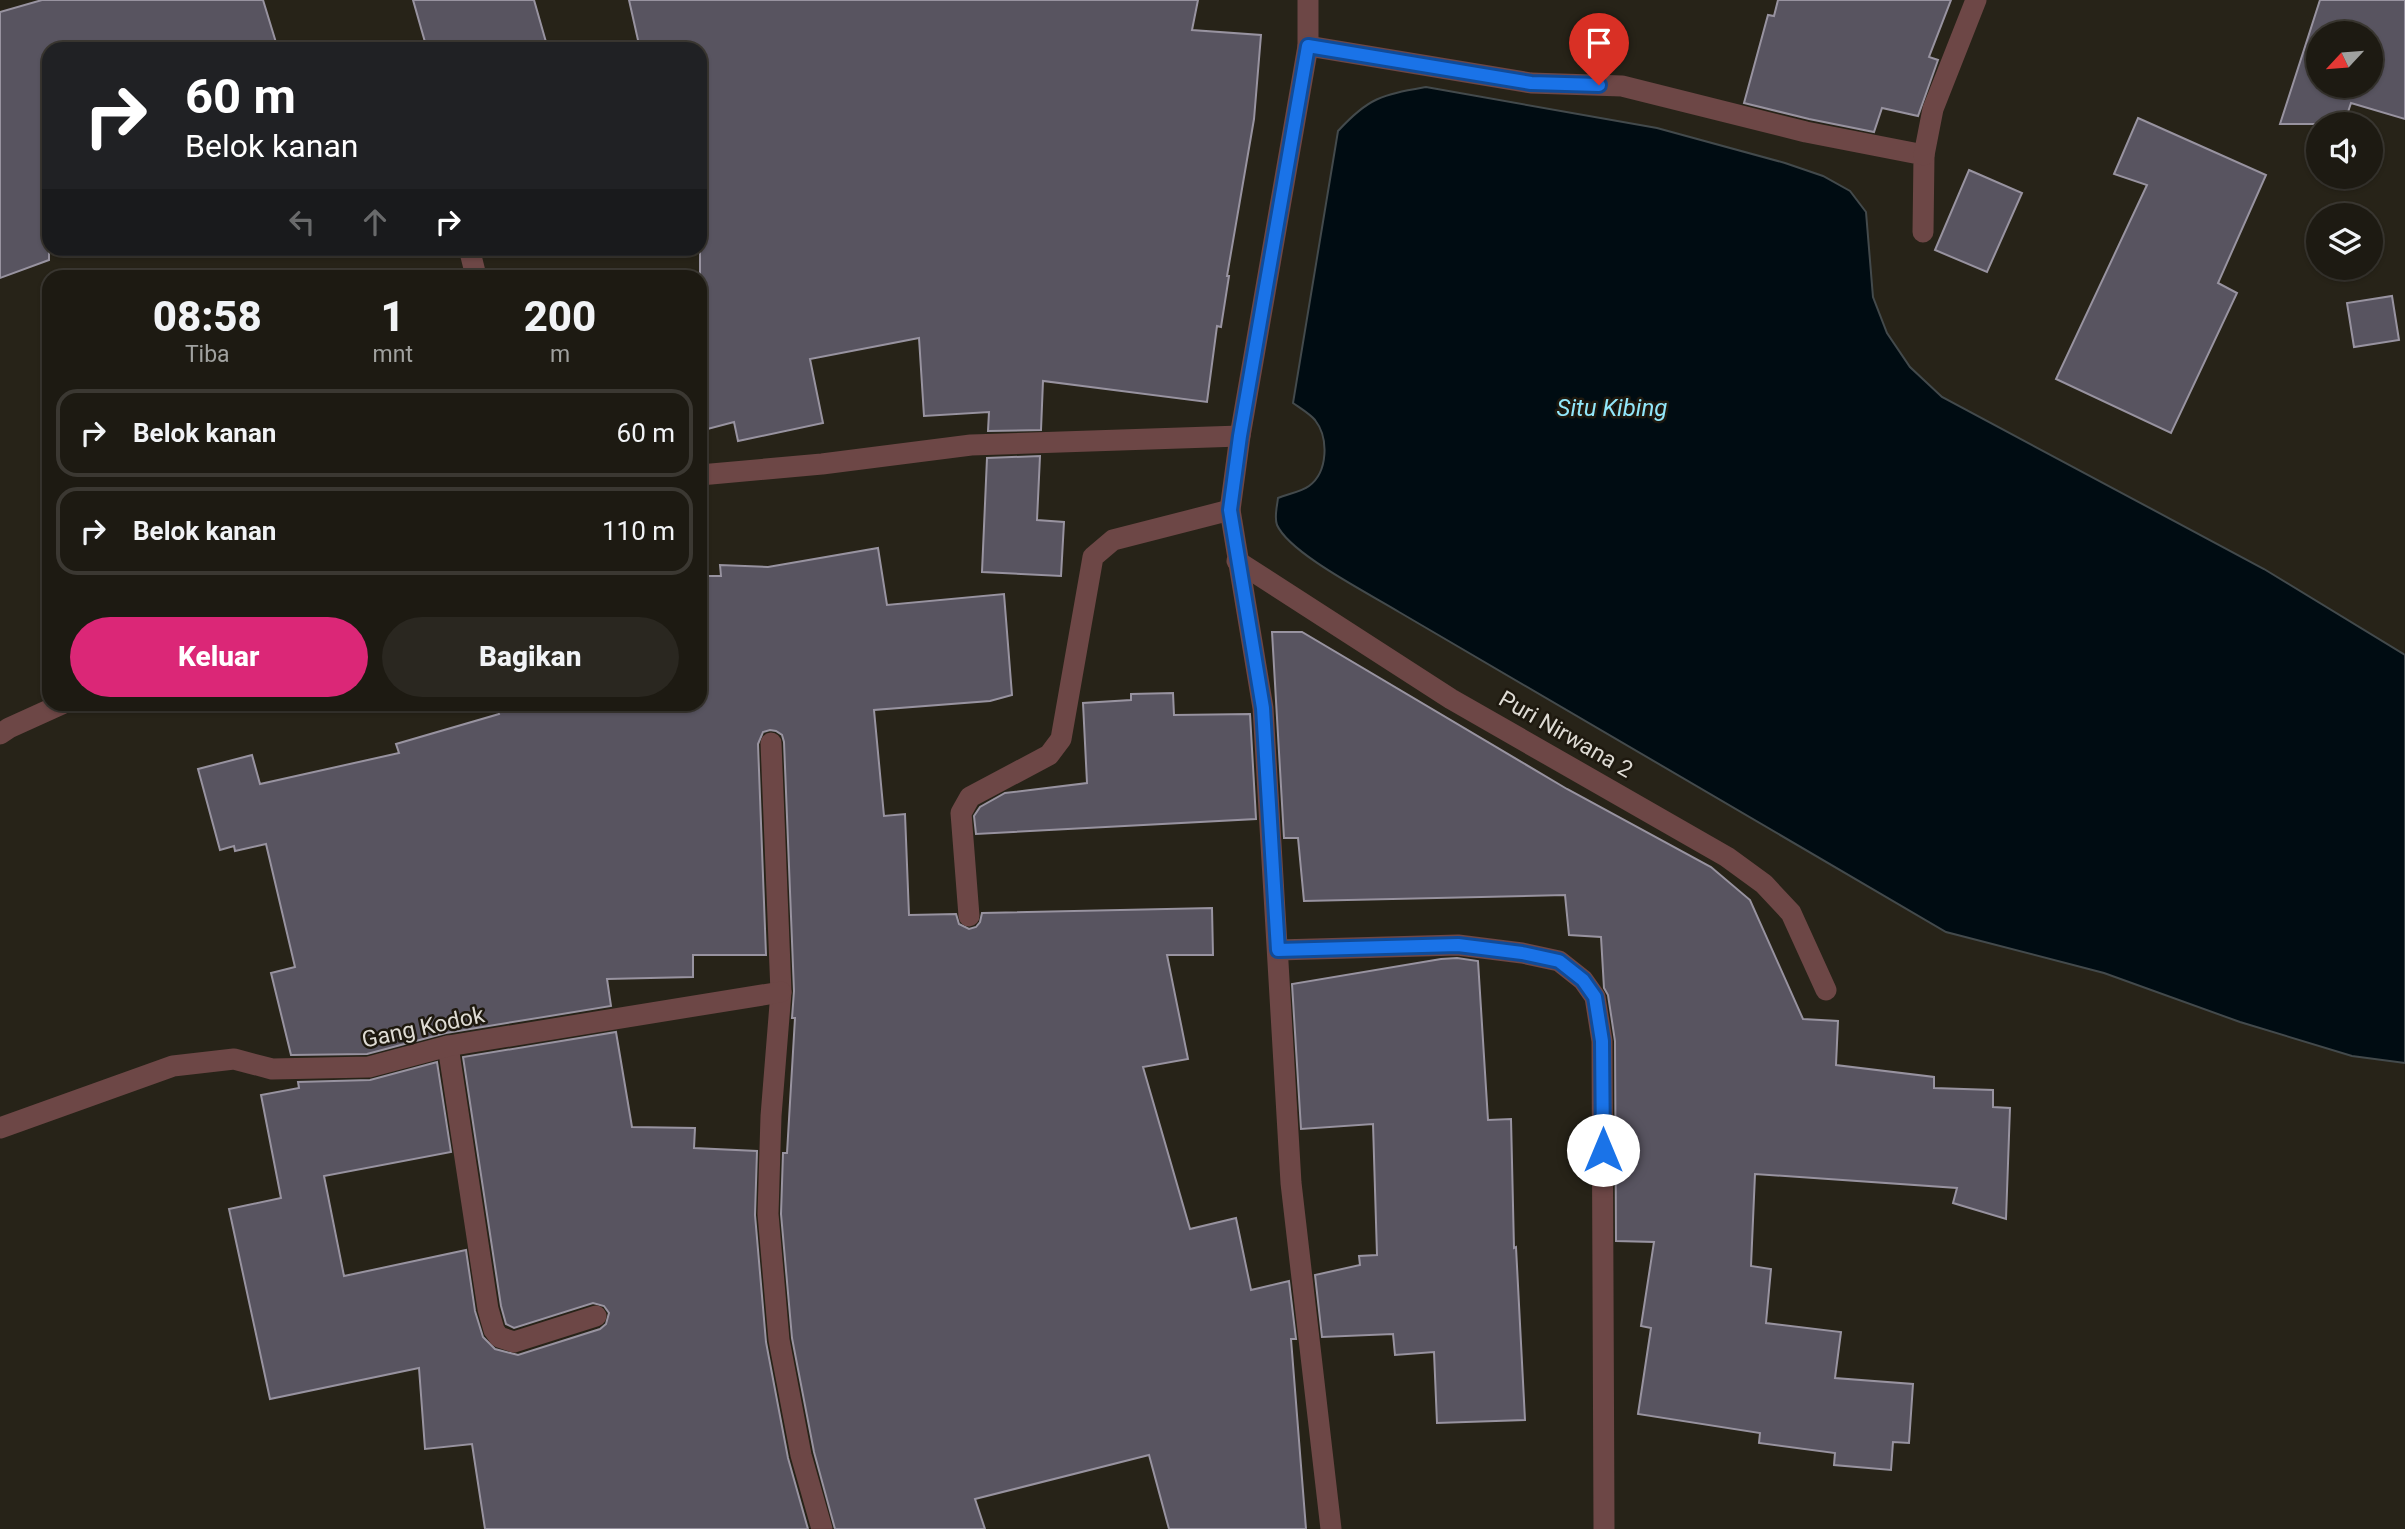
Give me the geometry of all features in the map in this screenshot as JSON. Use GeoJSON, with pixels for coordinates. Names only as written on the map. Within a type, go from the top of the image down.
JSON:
{"type":"FeatureCollection","features":[{"type":"Feature","properties":{"kind":"street"},"geometry":{"type":"LineString","coordinates":[[1308,0],[1308,46],[1240,436],[1230,510],[1263,708],[1291,1183],[1331,1529]]}},
{"type":"Feature","properties":{"kind":"street"},"geometry":{"type":"LineString","coordinates":[[1923,232],[1924,155],[1933,109],[1976,0]]}},
{"type":"Feature","properties":{"kind":"street"},"geometry":{"type":"LineString","coordinates":[[1308,46],[1531,83],[1622,86],[1806,132],[1924,155]]}},
{"type":"Feature","properties":{"kind":"street"},"geometry":{"type":"LineString","coordinates":[[707,474],[822,464],[971,445],[1240,436]]}},
{"type":"Feature","properties":{"kind":"street"},"geometry":{"type":"LineString","coordinates":[[969,915],[961,813],[970,797],[1049,755],[1061,739],[1093,557],[1113,540],[1230,510]]}},
{"type":"Feature","properties":{"kind":"street","name":"Puri Nirwana 2"},"geometry":{"type":"LineString","coordinates":[[1237,561],[1451,699],[1727,857],[1765,884],[1791,914],[1826,990]]}},
{"type":"Feature","properties":{"kind":"street"},"geometry":{"type":"LineString","coordinates":[[0,734],[48,711]]}},
{"type":"Feature","properties":{"kind":"street"},"geometry":{"type":"LineString","coordinates":[[771,743],[781,992],[771,1116],[768,1214],[779,1340],[800,1455],[822,1529]]}},
{"type":"Feature","properties":{"kind":"street"},"geometry":{"type":"LineString","coordinates":[[1278,950],[1458,945],[1522,953],[1559,961],[1583,980],[1595,997],[1602,1041],[1604,1529]]}},
{"type":"Feature","properties":{"kind":"street","name":"Gang Kodok"},"geometry":{"type":"LineString","coordinates":[[0,1128],[173,1066],[234,1059],[272,1069],[369,1067],[448,1046],[781,992]]}},
{"type":"Feature","properties":{"kind":"street"},"geometry":{"type":"LineString","coordinates":[[448,1046],[488,1309],[494,1330],[499,1337],[514,1342],[596,1317]]}},
{"type":"Feature","properties":{"kind":"water","name":"Situ Kibing"},"geometry":{"type":"Polygon","coordinates":[[[1426,87],[1657,128],[1785,163],[1823,176],[1850,191],[1866,212],[1873,297],[1887,333],[1910,367],[1942,397],[2264,569],[2405,655],[2405,1063],[2352,1056],[2240,1022],[2104,973],[1946,932],[1351,584],[1297,548],[1277,525],[1276,512],[1278,498],[1309,486],[1323,464],[1324,445],[1320,427],[1293,403],[1338,131],[1359,111],[1377,99],[1426,87]]]}},
{"type":"Feature","properties":{"kind":"building"},"geometry":{"type":"Polygon","coordinates":[[[42,0],[263,0],[276,42],[42,42],[42,256],[49,256],[49,260],[0,278],[0,12],[42,0]]]}},
{"type":"Feature","properties":{"kind":"building"},"geometry":{"type":"Polygon","coordinates":[[[413,0],[534,0],[546,42],[425,42],[413,0]]]}},
{"type":"Feature","properties":{"kind":"building"},"geometry":{"type":"Polygon","coordinates":[[[629,0],[1198,0],[1192,30],[1261,35],[1254,119],[1221,327],[1217,326],[1207,402],[1043,381],[1041,430],[988,431],[989,412],[924,416],[919,338],[810,359],[823,423],[738,441],[734,422],[707,429],[707,270],[700,270],[700,256],[707,256],[707,42],[638,42],[629,0]]]}},
{"type":"Feature","properties":{"kind":"building"},"geometry":{"type":"Polygon","coordinates":[[[1778,0],[1951,0],[1929,57],[1938,60],[1918,116],[1882,108],[1874,132],[1744,103],[1768,15],[1774,16],[1778,0]]]}},
{"type":"Feature","properties":{"kind":"building"},"geometry":{"type":"Polygon","coordinates":[[[2320,0],[2405,0],[2405,119],[2351,103],[2348,112],[2306,112],[2306,124],[2280,124],[2306,43],[2306,98],[2384,98],[2384,21],[2313,21],[2320,0]]]}},
{"type":"Feature","properties":{"kind":"building"},"geometry":{"type":"Polygon","coordinates":[[[2138,118],[2266,175],[2218,283],[2237,293],[2171,433],[2056,379],[2147,185],[2114,174],[2138,118]]]}},
{"type":"Feature","properties":{"kind":"building"},"geometry":{"type":"Polygon","coordinates":[[[1969,170],[2022,193],[1987,272],[1935,250],[1969,170]]]}},
{"type":"Feature","properties":{"kind":"building"},"geometry":{"type":"Polygon","coordinates":[[[2392,296],[2399,340],[2354,347],[2347,303],[2392,296]]]}},
{"type":"Feature","properties":{"kind":"building"},"geometry":{"type":"Polygon","coordinates":[[[1040,456],[1037,520],[1064,522],[1061,576],[982,572],[987,458],[1040,456]]]}},
{"type":"Feature","properties":{"kind":"building"},"geometry":{"type":"Polygon","coordinates":[[[878,548],[887,605],[1004,594],[1012,695],[990,701],[874,710],[884,816],[905,814],[909,915],[956,914],[959,924],[969,929],[976,927],[982,913],[1212,908],[1213,955],[1167,955],[1188,1059],[1143,1067],[1190,1229],[1236,1218],[1251,1290],[1289,1281],[1296,1339],[1291,1339],[1306,1529],[1169,1529],[1149,1455],[975,1499],[985,1529],[835,1529],[814,1452],[792,1338],[781,1214],[783,1153],[787,1153],[795,1018],[792,1018],[794,991],[784,742],[782,735],[776,731],[763,732],[758,744],[766,955],[693,955],[693,977],[607,979],[611,1006],[446,1033],[367,1054],[291,1055],[271,973],[295,967],[266,844],[235,851],[234,846],[220,850],[198,769],[252,755],[260,784],[399,753],[396,744],[499,714],[498,711],[707,711],[707,576],[721,576],[720,565],[768,567],[878,548]]]}},
{"type":"Feature","properties":{"kind":"building"},"geometry":{"type":"Polygon","coordinates":[[[1272,632],[1302,632],[1567,789],[1711,867],[1750,900],[1803,1019],[1838,1021],[1836,1065],[1934,1077],[1934,1088],[1993,1090],[1993,1107],[2010,1108],[2006,1219],[1953,1203],[1957,1188],[1755,1174],[1751,1266],[1771,1269],[1766,1323],[1841,1332],[1835,1378],[1913,1384],[1909,1443],[1893,1442],[1891,1470],[1834,1465],[1835,1453],[1759,1443],[1760,1433],[1638,1414],[1651,1328],[1641,1326],[1654,1242],[1616,1241],[1615,1041],[1608,995],[1604,988],[1601,937],[1569,935],[1565,895],[1304,901],[1298,838],[1284,838],[1272,632]]]}},
{"type":"Feature","properties":{"kind":"building"},"geometry":{"type":"Polygon","coordinates":[[[1173,693],[1174,715],[1250,714],[1256,819],[976,834],[974,816],[980,807],[1005,793],[1087,783],[1083,703],[1131,700],[1131,694],[1173,693]]]}},
{"type":"Feature","properties":{"kind":"building"},"geometry":{"type":"Polygon","coordinates":[[[1457,958],[1478,961],[1488,1120],[1511,1119],[1514,1248],[1516,1247],[1525,1420],[1437,1423],[1434,1352],[1395,1355],[1393,1334],[1322,1337],[1315,1275],[1360,1265],[1359,1256],[1377,1255],[1373,1124],[1301,1129],[1292,984],[1457,958]]]}},
{"type":"Feature","properties":{"kind":"building"},"geometry":{"type":"Polygon","coordinates":[[[616,1032],[632,1127],[695,1128],[694,1148],[757,1151],[755,1215],[766,1342],[788,1458],[808,1529],[485,1529],[472,1444],[425,1449],[419,1368],[270,1399],[229,1209],[281,1198],[261,1095],[299,1088],[298,1082],[370,1080],[437,1062],[451,1152],[324,1176],[344,1276],[466,1250],[475,1311],[483,1337],[495,1349],[518,1355],[600,1329],[606,1324],[609,1313],[604,1306],[593,1303],[514,1328],[506,1324],[463,1057],[616,1032]]]}},
{"type":"Feature","properties":{"kind":"route"},"geometry":{"type":"LineString","coordinates":[[1599,85],[1531,83],[1308,46],[1240,436],[1230,510],[1263,708],[1278,950],[1458,945],[1522,953],[1559,961],[1583,980],[1595,997],[1602,1041],[1603,1150]]}}]}
